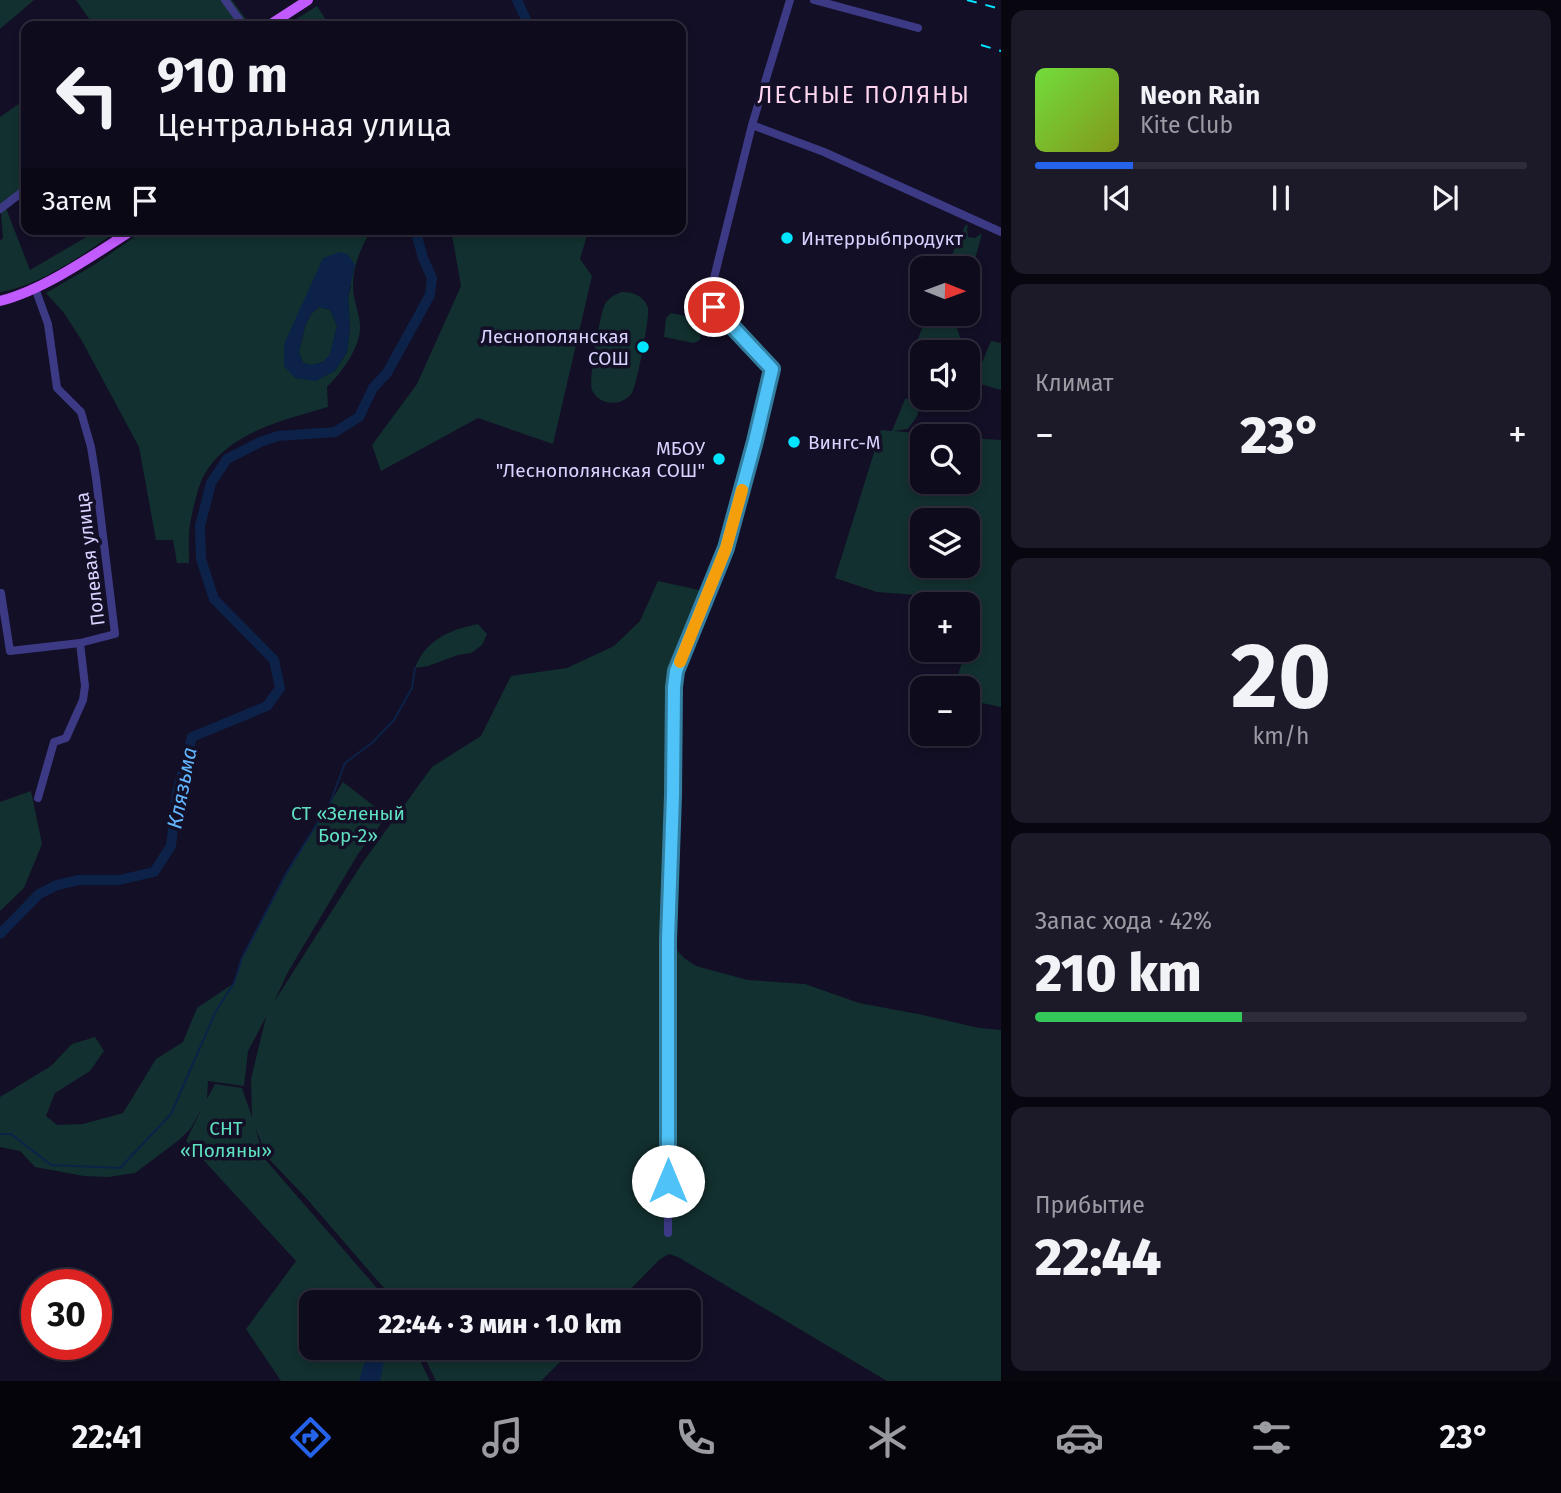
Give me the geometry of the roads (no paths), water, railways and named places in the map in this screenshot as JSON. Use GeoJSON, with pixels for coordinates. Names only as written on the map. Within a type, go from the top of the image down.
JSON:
{"type":"FeatureCollection","features":[{"type":"Feature","properties":{"kind":"main road"},"geometry":{"type":"LineString","coordinates":[[276,21],[308,0]]}},
{"type":"Feature","properties":{"kind":"main road"},"geometry":{"type":"LineString","coordinates":[[0,301],[36,288],[124,235]]}},
{"type":"Feature","properties":{"kind":"street"},"geometry":{"type":"LineString","coordinates":[[225,0],[240,21]]}},
{"type":"Feature","properties":{"kind":"street"},"geometry":{"type":"LineString","coordinates":[[668,1233],[668,940],[674,687],[676,671],[726,548],[772,369],[717,310],[711,297],[752,125],[790,0]]}},
{"type":"Feature","properties":{"kind":"street"},"geometry":{"type":"LineString","coordinates":[[814,0],[918,28]]}},
{"type":"Feature","properties":{"kind":"street"},"geometry":{"type":"LineString","coordinates":[[752,125],[824,152],[1001,232]]}},
{"type":"Feature","properties":{"kind":"street"},"geometry":{"type":"LineString","coordinates":[[0,209],[21,193]]}},
{"type":"Feature","properties":{"kind":"street","name":"Полевая улица"},"geometry":{"type":"LineString","coordinates":[[36,288],[48,324],[57,388],[80,412],[91,447],[115,634],[80,643],[85,686],[83,700],[66,738],[54,742],[38,798]]}},
{"type":"Feature","properties":{"kind":"street"},"geometry":{"type":"LineString","coordinates":[[1,593],[10,651],[80,643]]}},
{"type":"Feature","properties":{"kind":"water"},"geometry":{"type":"Polygon","coordinates":[[[340,252],[348,254],[355,265],[348,296],[350,329],[347,352],[335,371],[316,381],[295,378],[284,366],[284,344],[323,258],[340,252]],[[319,307],[311,314],[305,326],[299,352],[303,363],[312,365],[323,362],[330,354],[337,326],[330,310],[319,307]]]}},
{"type":"Feature","properties":{"kind":"water"},"geometry":{"type":"Polygon","coordinates":[[[365,1360],[384,1361],[380,1381],[359,1381],[365,1360]]]}},
{"type":"Feature","properties":{"kind":"waterway","name":"Клязьма"},"geometry":{"type":"LineString","coordinates":[[517,0],[527,21]]}},
{"type":"Feature","properties":{"kind":"waterway","name":"Клязьма"},"geometry":{"type":"LineString","coordinates":[[0,934],[39,894],[57,885],[79,880],[119,880],[154,872],[171,846],[177,793],[192,737],[267,706],[280,688],[274,660],[214,599],[201,559],[200,526],[211,483],[227,459],[260,442],[278,436],[335,432],[359,417],[373,388],[387,373],[430,295],[432,278],[417,235]]}},
{"type":"Feature","properties":{"kind":"waterway"},"geometry":{"type":"LineString","coordinates":[[0,1134],[11,1134],[51,1165],[120,1168],[171,1114],[216,1011],[234,983],[242,958],[287,872],[330,803],[345,763],[373,742],[394,720],[412,688],[415,668]]}},
{"type":"Feature","properties":{"kind":"railway"},"geometry":{"type":"LineString","coordinates":[[967,0],[1001,9]]}},
{"type":"Feature","properties":{"kind":"railway"},"geometry":{"type":"LineString","coordinates":[[981,45],[1001,51]]}},
{"type":"Feature","properties":{"kind":"place","name":"Интеррыбпродукт"},"geometry":{"type":"Point","coordinates":[787,238]}},
{"type":"Feature","properties":{"kind":"place","name":"Леснополянская СОШ"},"geometry":{"type":"Point","coordinates":[643,347]}},
{"type":"Feature","properties":{"kind":"place","name":"Вингс-М"},"geometry":{"type":"Point","coordinates":[794,442]}},
{"type":"Feature","properties":{"kind":"place","name":"МБОУ \"Леснополянская СОШ\""},"geometry":{"type":"Point","coordinates":[719,459]}},
{"type":"Feature","properties":{"kind":"district","name":"ЛЕСНЫЕ ПОЛЯНЫ"},"geometry":{"type":"Point","coordinates":[864,95]}},
{"type":"Feature","properties":{"kind":"park label","name":"СТ «Зеленый Бор-2»"},"geometry":{"type":"Point","coordinates":[348,824]}},
{"type":"Feature","properties":{"kind":"park label","name":"СНТ «Поляны»"},"geometry":{"type":"Point","coordinates":[226,1139]}}]}
